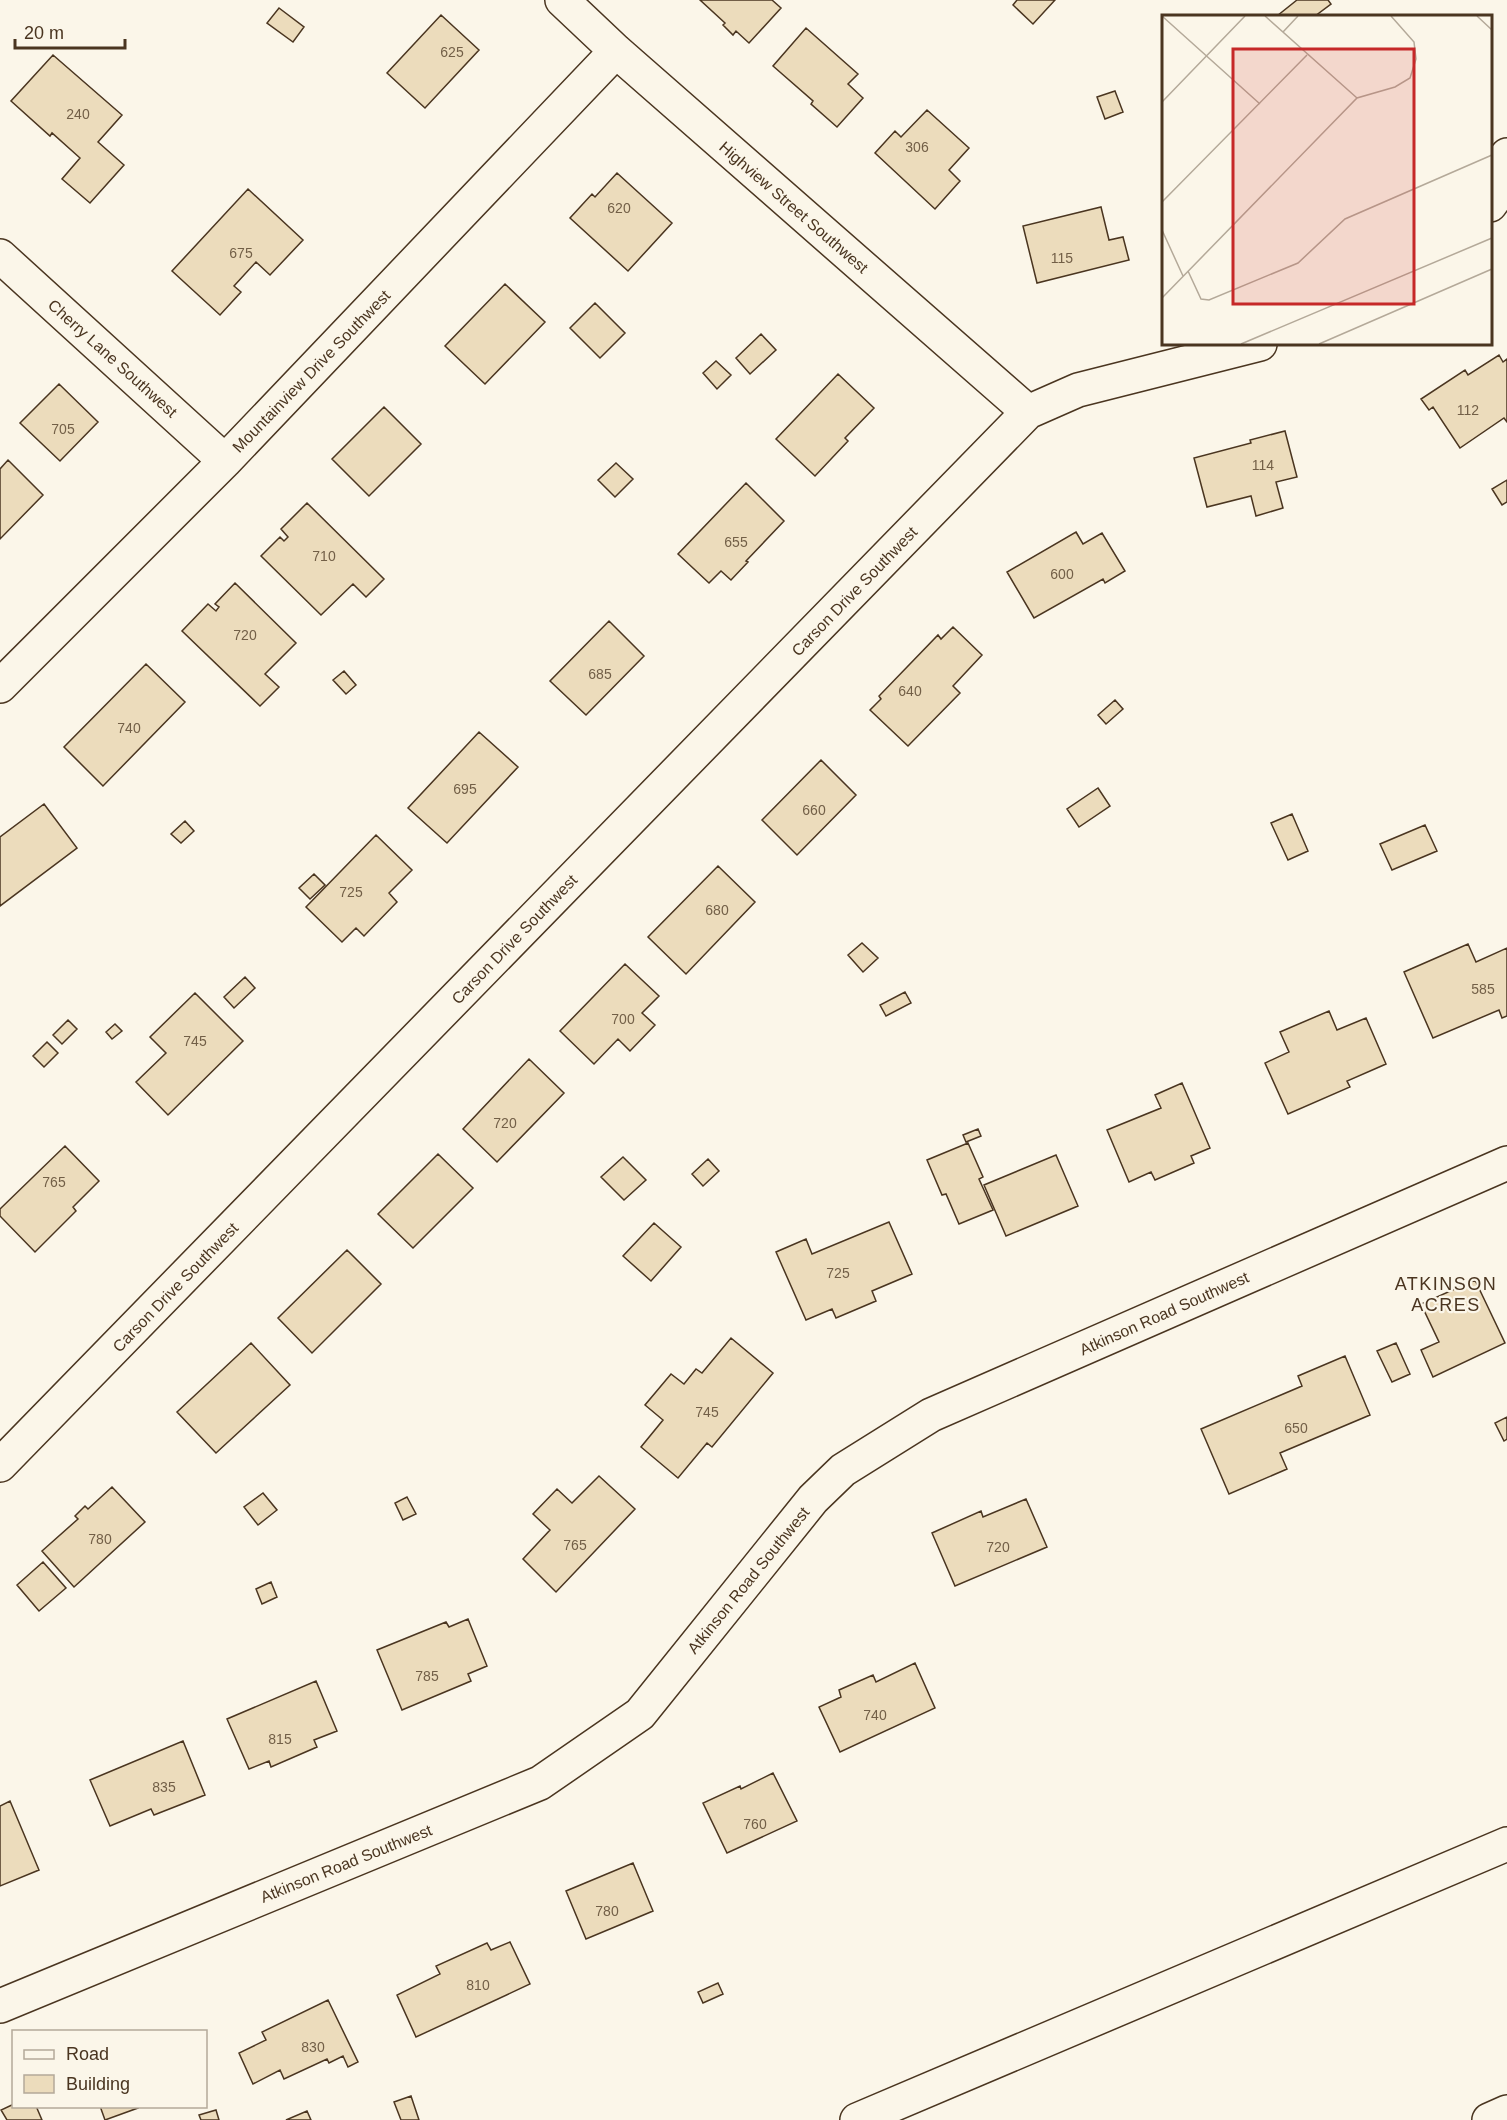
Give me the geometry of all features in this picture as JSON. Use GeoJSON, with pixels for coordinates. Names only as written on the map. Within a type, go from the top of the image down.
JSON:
{"type":"FeatureCollection","features":[{"type":"Feature","properties":{"kind":"main road","name":"Highview Street Southwest"},"geometry":{"type":"LineString","coordinates":[[562,0],[616,51],[1028,412]]}},
{"type":"Feature","properties":{"kind":"main road","name":"Mountainview Drive Southwest"},"geometry":{"type":"LineString","coordinates":[[0,686],[225,461],[616,51]]}},
{"type":"Feature","properties":{"kind":"main road"},"geometry":{"type":"LineString","coordinates":[[1492,204],[1499,193],[1507,155]]}},
{"type":"Feature","properties":{"kind":"main road","name":"Cherry Lane Southwest"},"geometry":{"type":"LineString","coordinates":[[0,255],[225,461]]}},
{"type":"Feature","properties":{"kind":"main road"},"geometry":{"type":"LineString","coordinates":[[1028,412],[1078,390],[1256,345]]}},
{"type":"Feature","properties":{"kind":"main road","name":"Carson Drive Southwest"},"geometry":{"type":"LineString","coordinates":[[0,1466],[1028,412]]}},
{"type":"Feature","properties":{"kind":"main road","name":"Atkinson Road Southwest"},"geometry":{"type":"LineString","coordinates":[[0,2006],[540,1783],[640,1714],[813,1498],[843,1470],[931,1415],[1507,1163]]}},
{"type":"Feature","properties":{"kind":"main road"},"geometry":{"type":"LineString","coordinates":[[857,2120],[1507,1844]]}},
{"type":"Feature","properties":{"kind":"main road"},"geometry":{"type":"LineString","coordinates":[[1489,2120],[1507,2112]]}},
{"type":"Feature","properties":{"kind":"building"},"geometry":{"type":"Polygon","coordinates":[[[700,0],[772,0],[781,8],[749,43],[736,31],[733,35],[723,25],[725,23],[700,0]]]}},
{"type":"Feature","properties":{"kind":"building"},"geometry":{"type":"Polygon","coordinates":[[[1017,0],[1055,0],[1033,24],[1013,5],[1017,0]]]}},
{"type":"Feature","properties":{"kind":"building"},"geometry":{"type":"Polygon","coordinates":[[[1297,0],[1328,0],[1331,4],[1316,15],[1278,15],[1297,0]]]}},
{"type":"Feature","properties":{"kind":"building"},"geometry":{"type":"Polygon","coordinates":[[[279,8],[304,27],[293,42],[267,23],[279,8]]]}},
{"type":"Feature","properties":{"kind":"building"},"geometry":{"type":"Polygon","coordinates":[[[441,15],[479,50],[425,108],[387,73],[441,15]]]}},
{"type":"Feature","properties":{"kind":"building"},"geometry":{"type":"Polygon","coordinates":[[[806,28],[858,74],[848,84],[863,98],[837,127],[811,104],[813,101],[773,66],[806,28]]]}},
{"type":"Feature","properties":{"kind":"building"},"geometry":{"type":"Polygon","coordinates":[[[53,55],[122,115],[98,142],[124,165],[90,203],[62,179],[80,158],[52,133],[50,136],[11,101],[53,55]]]}},
{"type":"Feature","properties":{"kind":"building"},"geometry":{"type":"Polygon","coordinates":[[[1115,91],[1123,112],[1105,119],[1097,97],[1115,91]]]}},
{"type":"Feature","properties":{"kind":"building"},"geometry":{"type":"Polygon","coordinates":[[[927,110],[969,148],[949,170],[960,181],[935,209],[875,153],[895,131],[901,137],[927,110]]]}},
{"type":"Feature","properties":{"kind":"building"},"geometry":{"type":"Polygon","coordinates":[[[617,173],[672,223],[628,271],[570,218],[592,194],[595,197],[617,173]]]}},
{"type":"Feature","properties":{"kind":"building"},"geometry":{"type":"Polygon","coordinates":[[[248,189],[303,240],[270,275],[256,262],[234,286],[241,292],[220,315],[172,271],[248,189]]]}},
{"type":"Feature","properties":{"kind":"building"},"geometry":{"type":"Polygon","coordinates":[[[1101,207],[1109,240],[1123,237],[1129,260],[1037,283],[1023,226],[1101,207]]]}},
{"type":"Feature","properties":{"kind":"building"},"geometry":{"type":"Polygon","coordinates":[[[505,284],[545,322],[485,384],[445,346],[505,284]]]}},
{"type":"Feature","properties":{"kind":"building"},"geometry":{"type":"Polygon","coordinates":[[[595,303],[625,333],[600,358],[570,328],[595,303]]]}},
{"type":"Feature","properties":{"kind":"building"},"geometry":{"type":"Polygon","coordinates":[[[761,334],[776,350],[750,374],[736,358],[761,334]]]}},
{"type":"Feature","properties":{"kind":"building"},"geometry":{"type":"Polygon","coordinates":[[[1499,355],[1503,362],[1507,359],[1507,422],[1504,418],[1460,448],[1433,407],[1429,410],[1421,399],[1465,370],[1468,375],[1499,355]]]}},
{"type":"Feature","properties":{"kind":"building"},"geometry":{"type":"Polygon","coordinates":[[[716,361],[731,375],[717,389],[703,373],[716,361]]]}},
{"type":"Feature","properties":{"kind":"building"},"geometry":{"type":"Polygon","coordinates":[[[838,374],[874,408],[845,438],[848,441],[815,476],[776,439],[838,374]]]}},
{"type":"Feature","properties":{"kind":"building"},"geometry":{"type":"Polygon","coordinates":[[[59,384],[98,422],[60,461],[20,423],[59,384]]]}},
{"type":"Feature","properties":{"kind":"building"},"geometry":{"type":"Polygon","coordinates":[[[384,407],[421,444],[369,496],[332,459],[384,407]]]}},
{"type":"Feature","properties":{"kind":"building"},"geometry":{"type":"Polygon","coordinates":[[[1285,431],[1297,477],[1276,482],[1283,508],[1256,516],[1251,496],[1207,507],[1194,458],[1251,443],[1250,440],[1285,431]]]}},
{"type":"Feature","properties":{"kind":"building"},"geometry":{"type":"Polygon","coordinates":[[[8,460],[43,495],[0,539],[0,469],[8,460]]]}},
{"type":"Feature","properties":{"kind":"building"},"geometry":{"type":"Polygon","coordinates":[[[616,463],[633,479],[615,497],[598,480],[616,463]]]}},
{"type":"Feature","properties":{"kind":"building"},"geometry":{"type":"Polygon","coordinates":[[[1507,480],[1507,502],[1502,505],[1492,489],[1507,480]]]}},
{"type":"Feature","properties":{"kind":"building"},"geometry":{"type":"Polygon","coordinates":[[[746,483],[784,521],[731,580],[721,571],[709,583],[678,554],[746,483]]]}},
{"type":"Feature","properties":{"kind":"building"},"geometry":{"type":"Polygon","coordinates":[[[307,503],[384,579],[366,597],[353,584],[321,615],[261,556],[280,537],[284,541],[288,537],[281,529],[307,503]]]}},
{"type":"Feature","properties":{"kind":"building"},"geometry":{"type":"Polygon","coordinates":[[[1076,532],[1083,544],[1102,533],[1125,571],[1105,583],[1103,579],[1034,618],[1007,572],[1076,532]]]}},
{"type":"Feature","properties":{"kind":"building"},"geometry":{"type":"Polygon","coordinates":[[[235,583],[296,643],[265,674],[279,687],[260,706],[182,631],[208,604],[216,611],[219,607],[215,604],[235,583]]]}},
{"type":"Feature","properties":{"kind":"building"},"geometry":{"type":"Polygon","coordinates":[[[609,621],[644,656],[586,715],[550,681],[609,621]]]}},
{"type":"Feature","properties":{"kind":"building"},"geometry":{"type":"Polygon","coordinates":[[[953,627],[982,655],[953,686],[960,693],[908,746],[870,710],[881,699],[879,696],[938,635],[941,639],[953,627]]]}},
{"type":"Feature","properties":{"kind":"building"},"geometry":{"type":"Polygon","coordinates":[[[146,664],[185,702],[103,786],[64,747],[146,664]]]}},
{"type":"Feature","properties":{"kind":"building"},"geometry":{"type":"Polygon","coordinates":[[[344,671],[356,685],[346,694],[333,680],[344,671]]]}},
{"type":"Feature","properties":{"kind":"building"},"geometry":{"type":"Polygon","coordinates":[[[1115,700],[1123,709],[1106,724],[1098,715],[1115,700]]]}},
{"type":"Feature","properties":{"kind":"building"},"geometry":{"type":"Polygon","coordinates":[[[479,732],[518,767],[447,843],[408,808],[479,732]]]}},
{"type":"Feature","properties":{"kind":"building"},"geometry":{"type":"Polygon","coordinates":[[[821,760],[856,795],[797,855],[762,820],[821,760]]]}},
{"type":"Feature","properties":{"kind":"building"},"geometry":{"type":"Polygon","coordinates":[[[1098,788],[1110,806],[1079,827],[1067,809],[1098,788]]]}},
{"type":"Feature","properties":{"kind":"building"},"geometry":{"type":"Polygon","coordinates":[[[44,804],[77,848],[0,906],[0,837],[44,804]]]}},
{"type":"Feature","properties":{"kind":"building"},"geometry":{"type":"Polygon","coordinates":[[[1292,814],[1308,851],[1288,860],[1271,823],[1292,814]]]}},
{"type":"Feature","properties":{"kind":"building"},"geometry":{"type":"Polygon","coordinates":[[[185,821],[194,831],[181,843],[171,834],[185,821]]]}},
{"type":"Feature","properties":{"kind":"building"},"geometry":{"type":"Polygon","coordinates":[[[1425,825],[1437,851],[1392,870],[1380,844],[1425,825]]]}},
{"type":"Feature","properties":{"kind":"building"},"geometry":{"type":"Polygon","coordinates":[[[376,835],[412,870],[389,893],[397,902],[364,936],[356,928],[342,942],[306,907],[376,835]]]}},
{"type":"Feature","properties":{"kind":"building"},"geometry":{"type":"Polygon","coordinates":[[[718,866],[755,902],[686,974],[648,937],[718,866]]]}},
{"type":"Feature","properties":{"kind":"building"},"geometry":{"type":"Polygon","coordinates":[[[314,874],[325,885],[310,899],[299,888],[314,874]]]}},
{"type":"Feature","properties":{"kind":"building"},"geometry":{"type":"Polygon","coordinates":[[[862,943],[878,958],[863,972],[848,955],[862,943]]]}},
{"type":"Feature","properties":{"kind":"building"},"geometry":{"type":"Polygon","coordinates":[[[1468,944],[1476,962],[1507,948],[1507,1016],[1502,1018],[1499,1010],[1433,1038],[1404,972],[1468,944]]]}},
{"type":"Feature","properties":{"kind":"building"},"geometry":{"type":"Polygon","coordinates":[[[625,964],[659,996],[642,1013],[655,1025],[630,1051],[618,1039],[594,1064],[560,1031],[625,964]]]}},
{"type":"Feature","properties":{"kind":"building"},"geometry":{"type":"Polygon","coordinates":[[[245,977],[255,988],[234,1008],[224,997],[245,977]]]}},
{"type":"Feature","properties":{"kind":"building"},"geometry":{"type":"Polygon","coordinates":[[[905,992],[911,1003],[886,1016],[880,1005],[905,992]]]}},
{"type":"Feature","properties":{"kind":"building"},"geometry":{"type":"Polygon","coordinates":[[[195,993],[243,1041],[168,1115],[136,1082],[166,1053],[150,1037],[195,993]]]}},
{"type":"Feature","properties":{"kind":"building"},"geometry":{"type":"Polygon","coordinates":[[[1329,1011],[1337,1030],[1366,1018],[1386,1064],[1347,1081],[1350,1087],[1288,1114],[1265,1063],[1289,1052],[1280,1032],[1329,1011]]]}},
{"type":"Feature","properties":{"kind":"building"},"geometry":{"type":"Polygon","coordinates":[[[68,1020],[77,1029],[62,1044],[53,1035],[68,1020]]]}},
{"type":"Feature","properties":{"kind":"building"},"geometry":{"type":"Polygon","coordinates":[[[115,1024],[122,1031],[112,1039],[106,1032],[115,1024]]]}},
{"type":"Feature","properties":{"kind":"building"},"geometry":{"type":"Polygon","coordinates":[[[47,1042],[58,1053],[44,1067],[33,1056],[47,1042]]]}},
{"type":"Feature","properties":{"kind":"building"},"geometry":{"type":"Polygon","coordinates":[[[529,1059],[564,1093],[497,1162],[463,1129],[529,1059]]]}},
{"type":"Feature","properties":{"kind":"building"},"geometry":{"type":"Polygon","coordinates":[[[1182,1083],[1210,1148],[1191,1156],[1194,1163],[1155,1180],[1151,1172],[1129,1182],[1107,1130],[1161,1108],[1155,1095],[1182,1083]]]}},
{"type":"Feature","properties":{"kind":"building"},"geometry":{"type":"Polygon","coordinates":[[[978,1129],[981,1136],[966,1142],[963,1135],[978,1129]]]}},
{"type":"Feature","properties":{"kind":"building"},"geometry":{"type":"Polygon","coordinates":[[[968,1143],[983,1177],[979,1179],[993,1210],[959,1224],[946,1194],[942,1195],[927,1160],[968,1143]]]}},
{"type":"Feature","properties":{"kind":"building"},"geometry":{"type":"Polygon","coordinates":[[[65,1146],[99,1181],[73,1207],[76,1211],[35,1252],[0,1216],[0,1209],[65,1146]]]}},
{"type":"Feature","properties":{"kind":"building"},"geometry":{"type":"Polygon","coordinates":[[[438,1154],[473,1188],[413,1248],[378,1214],[438,1154]]]}},
{"type":"Feature","properties":{"kind":"building"},"geometry":{"type":"Polygon","coordinates":[[[1056,1155],[1078,1206],[1006,1236],[984,1185],[1056,1155]]]}},
{"type":"Feature","properties":{"kind":"building"},"geometry":{"type":"Polygon","coordinates":[[[623,1157],[646,1180],[624,1200],[601,1177],[623,1157]]]}},
{"type":"Feature","properties":{"kind":"building"},"geometry":{"type":"Polygon","coordinates":[[[708,1159],[719,1171],[703,1186],[692,1174],[708,1159]]]}},
{"type":"Feature","properties":{"kind":"building"},"geometry":{"type":"Polygon","coordinates":[[[889,1222],[912,1274],[872,1291],[876,1301],[836,1318],[832,1309],[806,1320],[776,1252],[806,1239],[812,1254],[889,1222]]]}},
{"type":"Feature","properties":{"kind":"building"},"geometry":{"type":"Polygon","coordinates":[[[654,1223],[681,1247],[651,1281],[623,1256],[654,1223]]]}},
{"type":"Feature","properties":{"kind":"building"},"geometry":{"type":"Polygon","coordinates":[[[347,1250],[381,1284],[312,1353],[278,1318],[347,1250]]]}},
{"type":"Feature","properties":{"kind":"building"},"geometry":{"type":"Polygon","coordinates":[[[1475,1280],[1505,1343],[1433,1377],[1421,1350],[1439,1342],[1421,1304],[1475,1280]]]}},
{"type":"Feature","properties":{"kind":"building"},"geometry":{"type":"Polygon","coordinates":[[[731,1338],[773,1373],[712,1447],[707,1443],[678,1478],[641,1447],[663,1420],[645,1405],[671,1374],[684,1384],[696,1369],[702,1373],[731,1338]]]}},
{"type":"Feature","properties":{"kind":"building"},"geometry":{"type":"Polygon","coordinates":[[[251,1343],[290,1385],[216,1453],[177,1412],[251,1343]]]}},
{"type":"Feature","properties":{"kind":"building"},"geometry":{"type":"Polygon","coordinates":[[[1396,1343],[1410,1374],[1392,1382],[1377,1351],[1396,1343]]]}},
{"type":"Feature","properties":{"kind":"building"},"geometry":{"type":"Polygon","coordinates":[[[1345,1356],[1370,1415],[1280,1453],[1287,1469],[1229,1494],[1201,1429],[1302,1386],[1298,1376],[1345,1356]]]}},
{"type":"Feature","properties":{"kind":"building"},"geometry":{"type":"Polygon","coordinates":[[[1507,1417],[1507,1439],[1504,1441],[1495,1423],[1507,1417]]]}},
{"type":"Feature","properties":{"kind":"building"},"geometry":{"type":"Polygon","coordinates":[[[599,1476],[635,1509],[556,1592],[523,1559],[550,1530],[533,1514],[557,1489],[572,1503],[599,1476]]]}},
{"type":"Feature","properties":{"kind":"building"},"geometry":{"type":"Polygon","coordinates":[[[112,1487],[145,1522],[74,1587],[42,1551],[78,1519],[75,1516],[85,1506],[88,1509],[112,1487]]]}},
{"type":"Feature","properties":{"kind":"building"},"geometry":{"type":"Polygon","coordinates":[[[263,1493],[277,1510],[258,1525],[244,1507],[263,1493]]]}},
{"type":"Feature","properties":{"kind":"building"},"geometry":{"type":"Polygon","coordinates":[[[407,1497],[416,1514],[403,1520],[395,1503],[407,1497]]]}},
{"type":"Feature","properties":{"kind":"building"},"geometry":{"type":"Polygon","coordinates":[[[1026,1499],[1047,1547],[955,1586],[932,1533],[981,1511],[983,1517],[1026,1499]]]}},
{"type":"Feature","properties":{"kind":"building"},"geometry":{"type":"Polygon","coordinates":[[[43,1562],[66,1588],[39,1611],[17,1585],[43,1562]]]}},
{"type":"Feature","properties":{"kind":"building"},"geometry":{"type":"Polygon","coordinates":[[[271,1582],[277,1597],[262,1604],[256,1589],[271,1582]]]}},
{"type":"Feature","properties":{"kind":"building"},"geometry":{"type":"Polygon","coordinates":[[[468,1619],[487,1666],[468,1674],[471,1681],[402,1710],[377,1650],[446,1622],[449,1627],[468,1619]]]}},
{"type":"Feature","properties":{"kind":"building"},"geometry":{"type":"Polygon","coordinates":[[[915,1663],[935,1708],[840,1752],[819,1707],[841,1697],[839,1690],[873,1675],[876,1682],[915,1663]]]}},
{"type":"Feature","properties":{"kind":"building"},"geometry":{"type":"Polygon","coordinates":[[[316,1681],[337,1731],[314,1740],[317,1747],[271,1767],[269,1761],[249,1769],[227,1719],[316,1681]]]}},
{"type":"Feature","properties":{"kind":"building"},"geometry":{"type":"Polygon","coordinates":[[[183,1741],[205,1795],[154,1815],[151,1809],[110,1826],[90,1780],[183,1741]]]}},
{"type":"Feature","properties":{"kind":"building"},"geometry":{"type":"Polygon","coordinates":[[[773,1773],[797,1821],[727,1853],[703,1803],[740,1786],[741,1789],[773,1773]]]}},
{"type":"Feature","properties":{"kind":"building"},"geometry":{"type":"Polygon","coordinates":[[[10,1801],[39,1870],[0,1886],[0,1806],[10,1801]]]}},
{"type":"Feature","properties":{"kind":"building"},"geometry":{"type":"Polygon","coordinates":[[[633,1863],[653,1911],[586,1939],[566,1891],[633,1863]]]}},
{"type":"Feature","properties":{"kind":"building"},"geometry":{"type":"Polygon","coordinates":[[[510,1942],[530,1984],[416,2037],[397,1995],[440,1974],[436,1966],[487,1943],[491,1950],[510,1942]]]}},
{"type":"Feature","properties":{"kind":"building"},"geometry":{"type":"Polygon","coordinates":[[[718,1983],[723,1994],[703,2003],[698,1992],[718,1983]]]}},
{"type":"Feature","properties":{"kind":"building"},"geometry":{"type":"Polygon","coordinates":[[[328,2000],[358,2062],[348,2067],[343,2056],[329,2063],[327,2059],[284,2079],[280,2070],[253,2084],[239,2053],[266,2040],[262,2032],[328,2000]]]}},
{"type":"Feature","properties":{"kind":"building"},"geometry":{"type":"Polygon","coordinates":[[[411,2096],[419,2120],[401,2120],[394,2102],[411,2096]]]}},
{"type":"Feature","properties":{"kind":"building"},"geometry":{"type":"Polygon","coordinates":[[[12,2105],[12,2108],[37,2108],[42,2120],[7,2120],[1,2110],[12,2105]]]}},
{"type":"Feature","properties":{"kind":"building"},"geometry":{"type":"Polygon","coordinates":[[[101,2108],[138,2108],[105,2120],[101,2108]]]}},
{"type":"Feature","properties":{"kind":"building"},"geometry":{"type":"Polygon","coordinates":[[[216,2110],[219,2120],[201,2120],[199,2115],[216,2110]]]}},
{"type":"Feature","properties":{"kind":"building"},"geometry":{"type":"Polygon","coordinates":[[[307,2111],[311,2120],[286,2120],[307,2111]]]}},
{"type":"Feature","properties":{"kind":"district","name":"ATKINSON ACRES"},"geometry":{"type":"Point","coordinates":[1446,1294]}}]}
